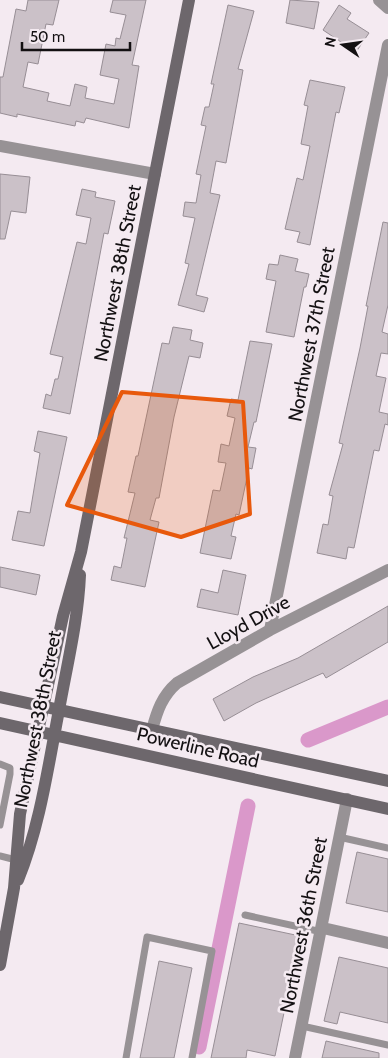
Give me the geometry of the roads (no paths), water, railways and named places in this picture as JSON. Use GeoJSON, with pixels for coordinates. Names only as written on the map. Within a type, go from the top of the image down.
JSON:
{"type":"FeatureCollection","features":[{"type":"Feature","properties":{"kind":"street","name":"Northwest 38th Street"},"geometry":{"type":"LineString","coordinates":[[0,965],[14,888],[20,814],[63,616],[81,552],[189,0]]}},
{"type":"Feature","properties":{"kind":"street"},"geometry":{"type":"LineString","coordinates":[[379,0],[388,8]]}},
{"type":"Feature","properties":{"kind":"street","name":"Northwest 37th Street"},"geometry":{"type":"LineString","coordinates":[[270,630],[388,45]]}},
{"type":"Feature","properties":{"kind":"street"},"geometry":{"type":"LineString","coordinates":[[0,146],[155,174]]}},
{"type":"Feature","properties":{"kind":"street","name":"Northwest 38th Street"},"geometry":{"type":"LineString","coordinates":[[14,888],[31,849],[59,710],[78,605],[81,552]]}},
{"type":"Feature","properties":{"kind":"street","name":"Lloyd Drive"},"geometry":{"type":"LineString","coordinates":[[152,730],[160,704],[167,692],[177,683],[270,630],[388,570]]}},
{"type":"Feature","properties":{"kind":"street","name":"Powerline Road"},"geometry":{"type":"LineString","coordinates":[[0,697],[388,781]]}},
{"type":"Feature","properties":{"kind":"street","name":"Powerline Road"},"geometry":{"type":"LineString","coordinates":[[0,723],[388,808]]}},
{"type":"Feature","properties":{"kind":"street","name":"Northwest 36th Street"},"geometry":{"type":"LineString","coordinates":[[295,1058],[322,930],[346,799]]}},
{"type":"Feature","properties":{"kind":"street"},"geometry":{"type":"LineString","coordinates":[[322,930],[388,943]]}},
{"type":"Feature","properties":{"kind":"lane"},"geometry":{"type":"LineString","coordinates":[[0,764],[10,768],[0,825]]}},
{"type":"Feature","properties":{"kind":"lane"},"geometry":{"type":"LineString","coordinates":[[339,838],[388,848]]}},
{"type":"Feature","properties":{"kind":"lane"},"geometry":{"type":"LineString","coordinates":[[0,856],[16,860]]}},
{"type":"Feature","properties":{"kind":"lane"},"geometry":{"type":"LineString","coordinates":[[244,915],[322,930]]}},
{"type":"Feature","properties":{"kind":"lane"},"geometry":{"type":"LineString","coordinates":[[126,1058],[147,937],[212,951],[192,1058]]}},
{"type":"Feature","properties":{"kind":"lane"},"geometry":{"type":"LineString","coordinates":[[302,1026],[388,1045]]}},
{"type":"Feature","properties":{"kind":"waterway"},"geometry":{"type":"LineString","coordinates":[[308,740],[388,707]]}},
{"type":"Feature","properties":{"kind":"waterway"},"geometry":{"type":"LineString","coordinates":[[199,1047],[248,806]]}}]}
